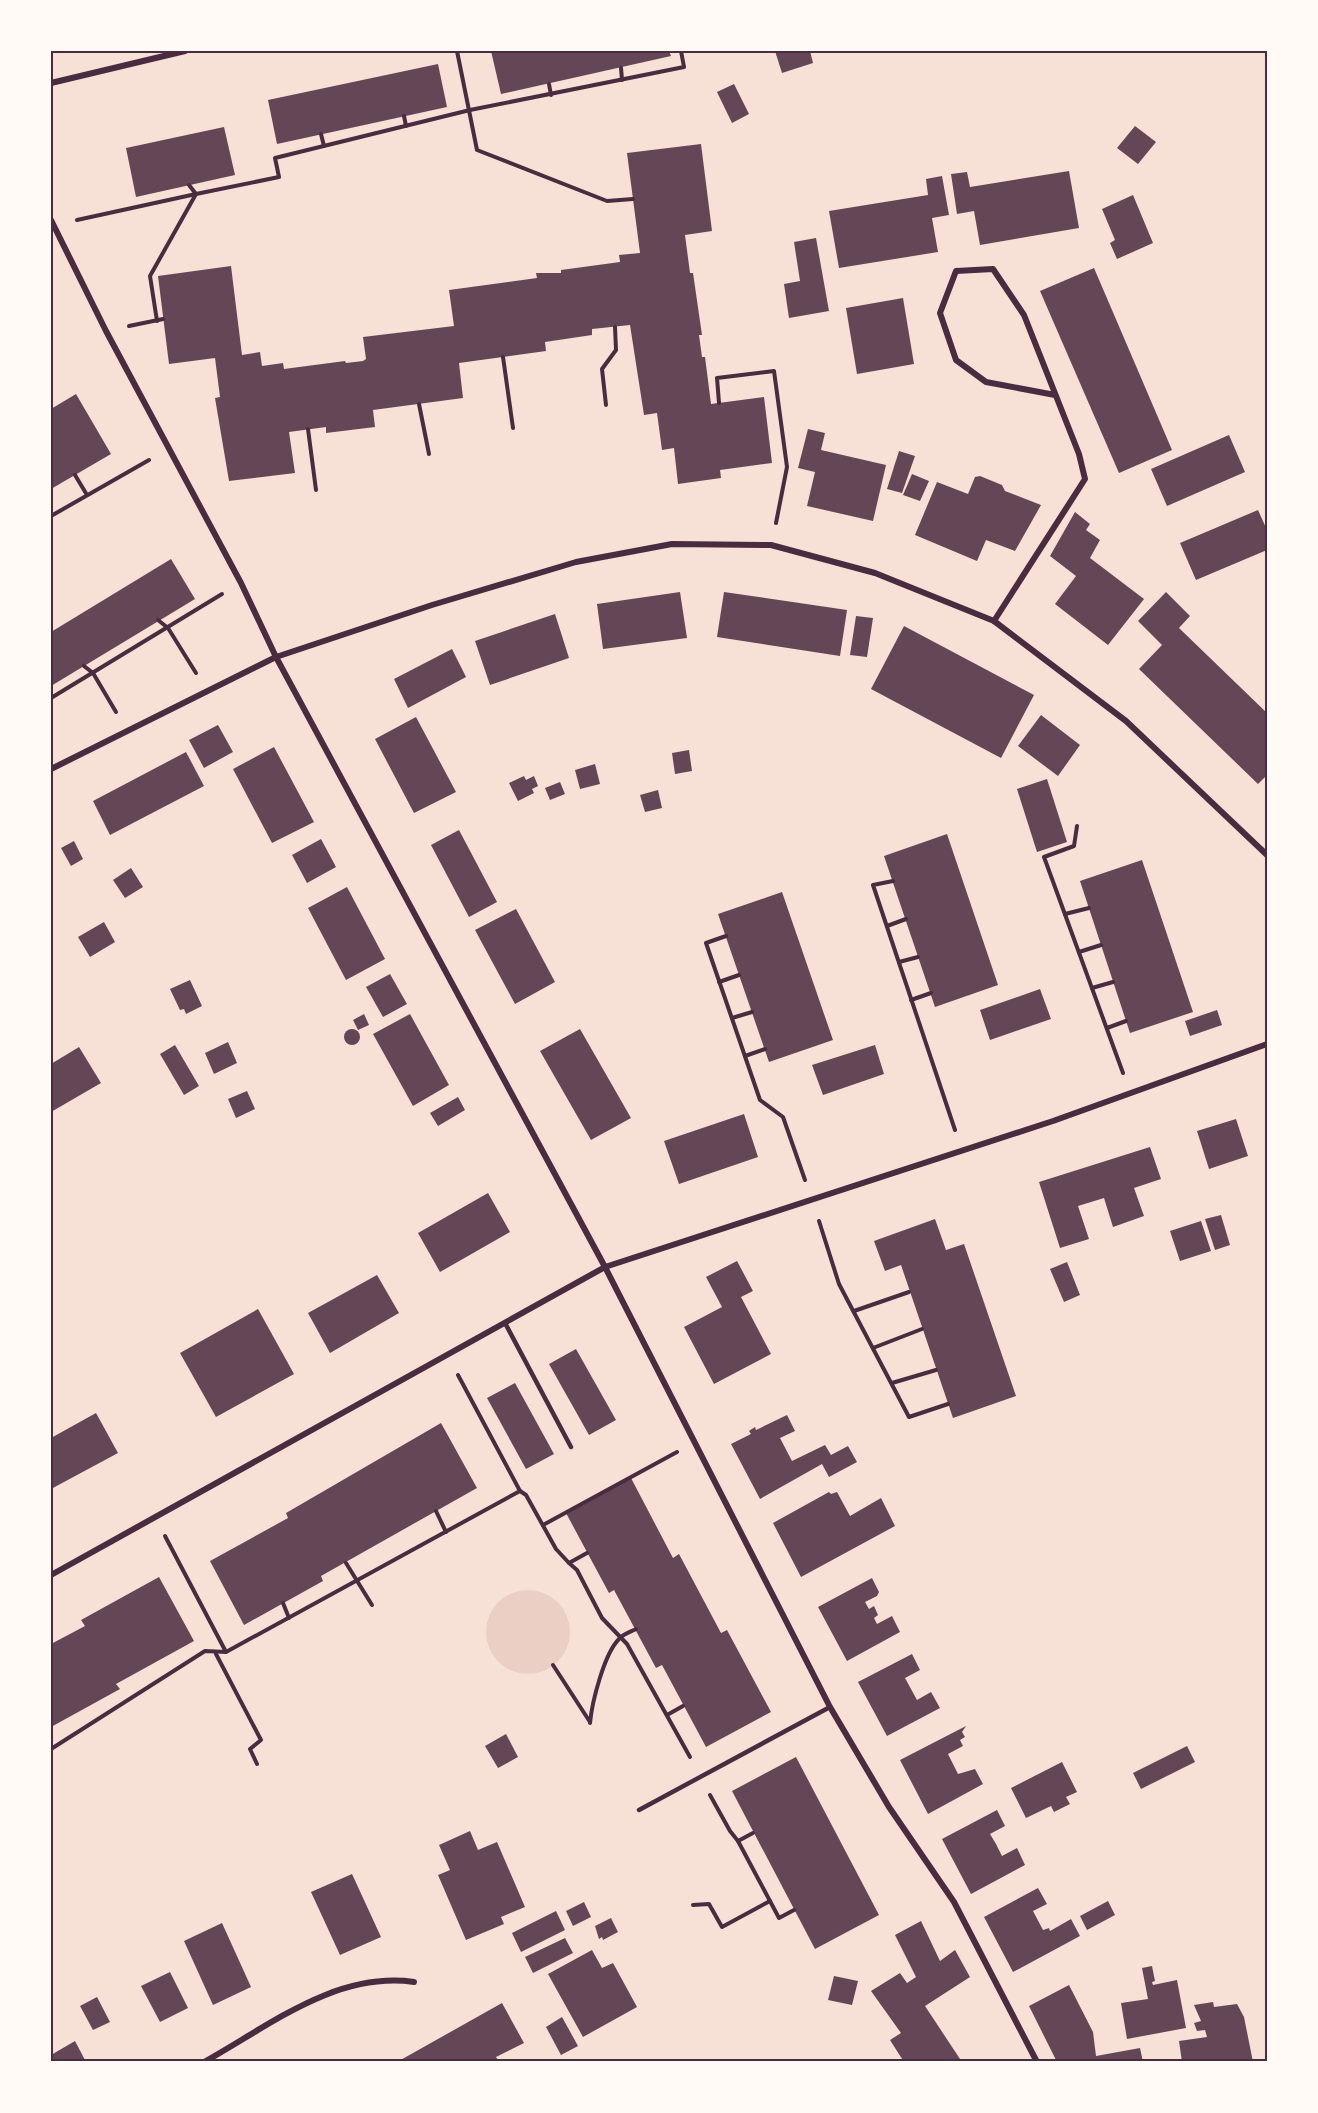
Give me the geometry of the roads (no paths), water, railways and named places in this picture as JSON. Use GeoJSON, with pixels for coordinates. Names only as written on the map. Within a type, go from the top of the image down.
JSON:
{"type":"FeatureCollection","features":[{"type":"Feature","properties":{"kind":"street"},"geometry":{"type":"LineString","coordinates":[[51,83],[185,51]]}},
{"type":"Feature","properties":{"kind":"street"},"geometry":{"type":"LineString","coordinates":[[52,223],[106,331],[241,583],[276,657],[605,1267],[830,1707],[878,1789],[954,1902],[1037,2062]]}},
{"type":"Feature","properties":{"kind":"street"},"geometry":{"type":"LineString","coordinates":[[993,621],[1085,479],[1079,454],[1024,315],[993,269],[956,271],[940,313],[956,360],[986,382],[1055,395]]}},
{"type":"Feature","properties":{"kind":"street"},"geometry":{"type":"LineString","coordinates":[[51,770],[206,690],[276,657],[432,604],[576,562],[672,544],[771,545],[875,573],[993,621],[1126,721],[1267,855]]}},
{"type":"Feature","properties":{"kind":"street"},"geometry":{"type":"LineString","coordinates":[[51,1575],[605,1267],[962,1151],[1131,1094],[1267,1044]]}},
{"type":"Feature","properties":{"kind":"street"},"geometry":{"type":"LineString","coordinates":[[204,2062],[332,1990],[362,1982],[393,1979],[414,1982]]}},
{"type":"Feature","properties":{"kind":"lane"},"geometry":{"type":"LineString","coordinates":[[505,1323],[571,1447]]}},
{"type":"Feature","properties":{"kind":"lane"},"geometry":{"type":"LineString","coordinates":[[639,1810],[830,1707]]}}]}
